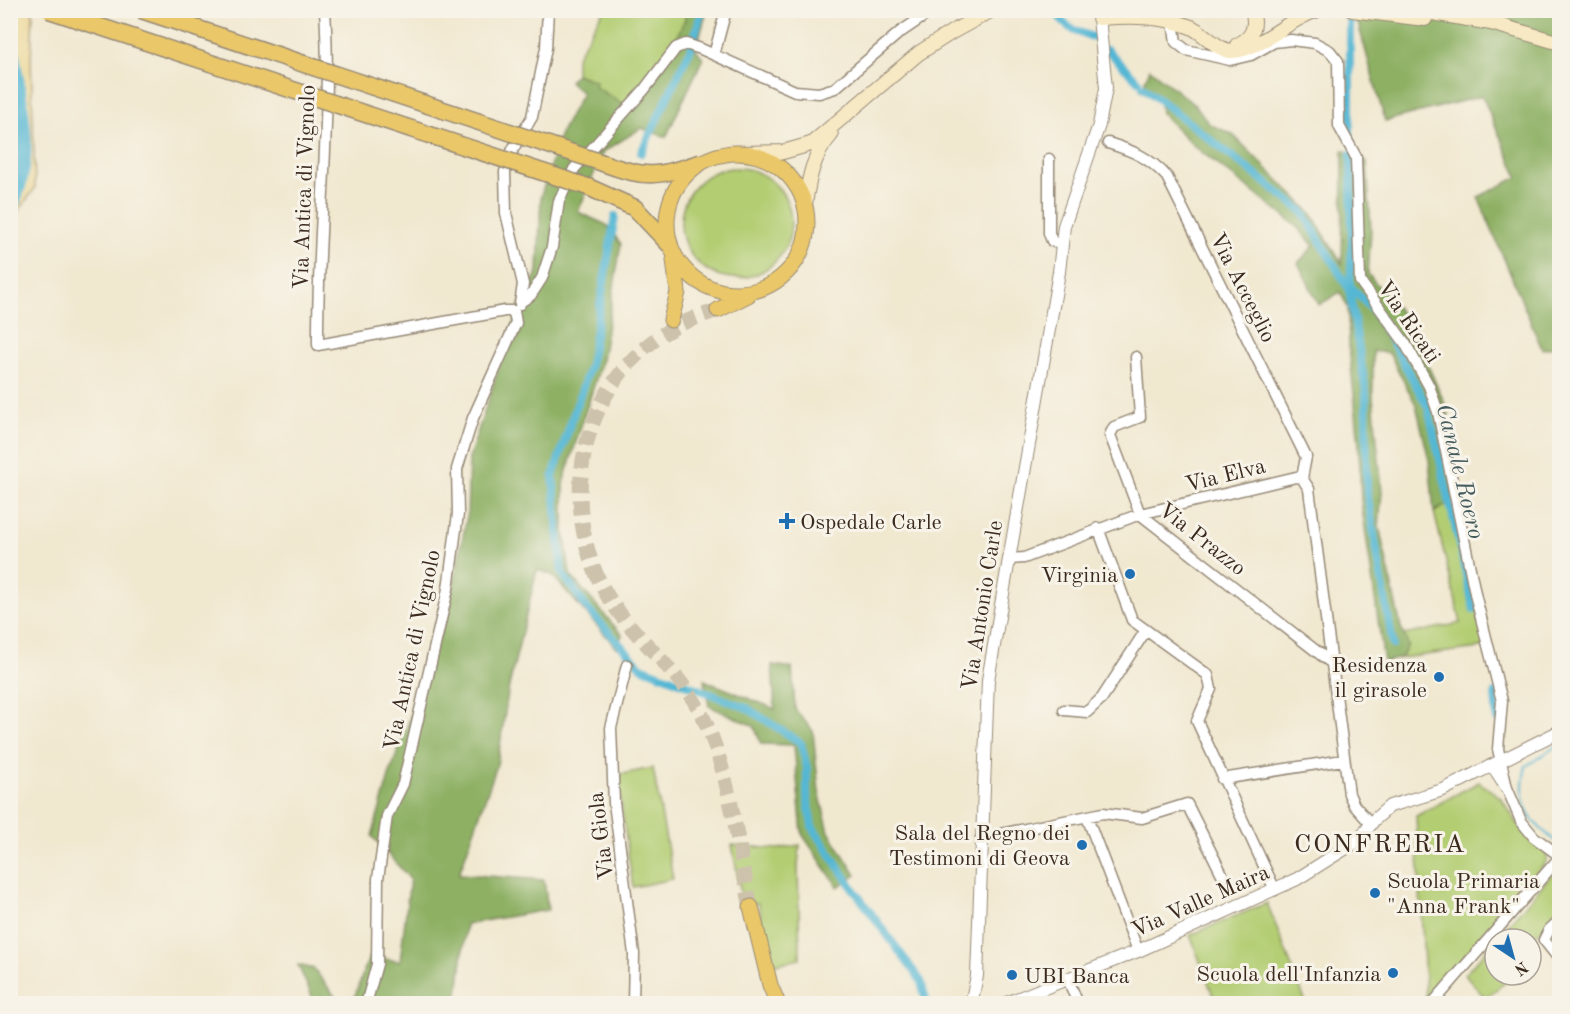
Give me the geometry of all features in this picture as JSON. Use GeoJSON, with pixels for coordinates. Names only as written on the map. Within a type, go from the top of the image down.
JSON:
{"type":"FeatureCollection","features":[{"type":"Feature","properties":{"kind":"highway"},"geometry":{"type":"LineString","coordinates":[[49,10],[588,187],[635,208],[671,249]]}},
{"type":"Feature","properties":{"kind":"highway"},"geometry":{"type":"LineString","coordinates":[[141,10],[635,174],[654,176],[699,163]]}},
{"type":"Feature","properties":{"kind":"main road"},"geometry":{"type":"LineString","coordinates":[[671,320],[678,292],[666,221],[670,199],[682,178],[699,163],[721,154],[798,149],[811,144],[920,54],[952,32],[992,10]]}},
{"type":"Feature","properties":{"kind":"main road"},"geometry":{"type":"LineString","coordinates":[[1220,45],[1236,45],[1245,42],[1253,31],[1256,21],[1252,10]]}},
{"type":"Feature","properties":{"kind":"main road"},"geometry":{"type":"LineString","coordinates":[[1099,14],[1142,16],[1173,22],[1193,28],[1228,51],[1243,49],[1318,10]]}},
{"type":"Feature","properties":{"kind":"main road"},"geometry":{"type":"LineString","coordinates":[[1352,10],[1425,19],[1440,12]]}},
{"type":"Feature","properties":{"kind":"main road"},"geometry":{"type":"LineString","coordinates":[[1415,10],[1440,12],[1491,22],[1560,43]]}},
{"type":"Feature","properties":{"kind":"main road"},"geometry":{"type":"LineString","coordinates":[[718,310],[775,282],[790,269],[801,251],[807,225],[805,204],[810,172],[818,152],[849,114]]}},
{"type":"Feature","properties":{"kind":"main road"},"geometry":{"type":"LineString","coordinates":[[745,153],[765,158],[783,169],[796,185],[805,204]]}},
{"type":"Feature","properties":{"kind":"main road"},"geometry":{"type":"LineString","coordinates":[[671,249],[685,271],[700,283],[718,291],[737,294],[757,290]]}},
{"type":"Feature","properties":{"kind":"main road"},"geometry":{"type":"LineString","coordinates":[[751,907],[770,985],[778,1004]]}},
{"type":"Feature","properties":{"kind":"street","name":"Via Antica di Vignolo"},"geometry":{"type":"LineString","coordinates":[[325,10],[327,132],[318,272],[318,345],[505,310],[514,311]]}},
{"type":"Feature","properties":{"kind":"street"},"geometry":{"type":"LineString","coordinates":[[522,301],[523,284],[506,213],[505,172],[513,149],[532,117],[546,48],[548,10]]}},
{"type":"Feature","properties":{"kind":"street"},"geometry":{"type":"LineString","coordinates":[[726,10],[714,55],[795,91],[819,93],[835,88],[899,33],[933,10]]}},
{"type":"Feature","properties":{"kind":"street","name":"Via Antonio Carle"},"geometry":{"type":"LineString","coordinates":[[981,1004],[977,976],[988,680],[1064,226],[1099,125],[1106,88],[1099,14]]}},
{"type":"Feature","properties":{"kind":"street","name":"Via Ricati"},"geometry":{"type":"LineString","coordinates":[[1173,22],[1176,42],[1186,50],[1209,56],[1230,60],[1251,55],[1274,42],[1291,40],[1315,43],[1330,51],[1338,61],[1340,126],[1356,157],[1360,281],[1405,343],[1429,386],[1438,412],[1476,598],[1502,701],[1503,720],[1497,735],[1496,763]]}},
{"type":"Feature","properties":{"kind":"street","name":"Via Antica di Vignolo"},"geometry":{"type":"LineString","coordinates":[[366,1004],[377,964],[378,879],[387,816],[403,784],[448,589],[458,514],[457,469],[473,418],[516,323],[514,311],[531,295],[543,278],[552,247],[559,201],[574,169],[644,90],[666,59],[683,44],[714,55]]}},
{"type":"Feature","properties":{"kind":"street","name":"Via Acceglio"},"geometry":{"type":"LineString","coordinates":[[1108,143],[1142,154],[1167,177],[1306,458],[1302,478]]}},
{"type":"Feature","properties":{"kind":"street"},"geometry":{"type":"LineString","coordinates":[[1049,159],[1049,233],[1052,241],[1062,245]]}},
{"type":"Feature","properties":{"kind":"street","name":"Via Prazzo"},"geometry":{"type":"LineString","coordinates":[[1136,357],[1140,417],[1114,427],[1110,435],[1140,514],[1329,661]]}},
{"type":"Feature","properties":{"kind":"street","name":"Via Elva"},"geometry":{"type":"LineString","coordinates":[[1010,559],[1024,558],[1098,528],[1140,514],[1296,477],[1302,478]]}},
{"type":"Feature","properties":{"kind":"street"},"geometry":{"type":"LineString","coordinates":[[1302,478],[1309,489],[1329,661],[1349,794],[1354,805],[1371,824]]}},
{"type":"Feature","properties":{"kind":"street"},"geometry":{"type":"LineString","coordinates":[[1098,528],[1132,620],[1208,675],[1211,688],[1197,721],[1275,890]]}},
{"type":"Feature","properties":{"kind":"street"},"geometry":{"type":"LineString","coordinates":[[1064,710],[1087,712],[1102,698],[1146,630]]}},
{"type":"Feature","properties":{"kind":"street","name":"Via Giola"},"geometry":{"type":"LineString","coordinates":[[627,665],[611,728],[615,803],[634,954],[633,1004]]}},
{"type":"Feature","properties":{"kind":"street","name":"Via Valle Maira"},"geometry":{"type":"LineString","coordinates":[[1004,1004],[1138,951],[1275,890],[1353,845],[1390,806],[1443,790],[1560,731]]}},
{"type":"Feature","properties":{"kind":"street"},"geometry":{"type":"LineString","coordinates":[[1222,778],[1343,760]]}},
{"type":"Feature","properties":{"kind":"street"},"geometry":{"type":"LineString","coordinates":[[1432,1004],[1560,856],[1534,837],[1521,821],[1496,763]]}},
{"type":"Feature","properties":{"kind":"street"},"geometry":{"type":"LineString","coordinates":[[981,838],[1103,813],[1142,818],[1187,804],[1225,880]]}},
{"type":"Feature","properties":{"kind":"street"},"geometry":{"type":"LineString","coordinates":[[1087,817],[1138,951]]}},
{"type":"Feature","properties":{"kind":"street"},"geometry":{"type":"LineString","coordinates":[[1556,955],[1544,940],[1549,930],[1560,920]]}},
{"type":"Feature","properties":{"kind":"street","name":"Via Antonio Carle"},"geometry":{"type":"LineString","coordinates":[[971,1004],[977,976]]}},
{"type":"Feature","properties":{"kind":"street"},"geometry":{"type":"LineString","coordinates":[[1068,979],[1078,1004]]}},
{"type":"Feature","properties":{"kind":"green space"},"geometry":{"type":"Polygon","coordinates":[[[603,11],[685,11],[685,19],[660,72],[629,108],[594,87],[595,81],[576,74],[576,58],[603,11]]]}},
{"type":"Feature","properties":{"kind":"green space"},"geometry":{"type":"Polygon","coordinates":[[[685,11],[707,11],[696,49],[703,58],[666,137],[641,128],[603,152],[578,212],[607,225],[621,244],[602,360],[564,480],[564,530],[570,575],[622,635],[617,648],[551,574],[537,570],[509,686],[497,765],[459,874],[544,880],[548,910],[466,924],[457,1003],[352,1004],[369,957],[400,961],[410,879],[372,836],[390,773],[447,615],[467,516],[469,458],[521,301],[538,272],[541,196],[560,134],[582,93],[569,81],[576,74],[596,81],[595,87],[630,108],[660,72],[685,20],[685,11]]]}},
{"type":"Feature","properties":{"kind":"green space"},"geometry":{"type":"Polygon","coordinates":[[[1351,11],[1559,11],[1559,346],[1542,349],[1478,197],[1518,177],[1482,96],[1385,121],[1358,23],[1351,11]]]}},
{"type":"Feature","properties":{"kind":"green space"},"geometry":{"type":"Polygon","coordinates":[[[1150,69],[1197,107],[1209,124],[1232,134],[1311,213],[1342,264],[1343,150],[1367,162],[1371,231],[1368,274],[1408,321],[1448,411],[1453,501],[1434,512],[1429,460],[1416,405],[1389,353],[1373,351],[1373,398],[1382,492],[1379,526],[1401,628],[1408,645],[1401,658],[1384,662],[1361,500],[1348,308],[1340,292],[1319,305],[1298,263],[1314,246],[1294,224],[1194,146],[1161,113],[1160,103],[1141,90],[1150,69]]]}},
{"type":"Feature","properties":{"kind":"green space"},"geometry":{"type":"Polygon","coordinates":[[[736,168],[757,173],[775,184],[786,202],[791,223],[786,244],[775,262],[757,273],[736,278],[715,273],[697,262],[686,244],[681,223],[686,202],[697,184],[715,173],[736,168]]]}},
{"type":"Feature","properties":{"kind":"green space"},"geometry":{"type":"Polygon","coordinates":[[[1453,501],[1486,647],[1401,658],[1408,645],[1404,635],[1461,623],[1434,512],[1453,501]]]}},
{"type":"Feature","properties":{"kind":"green space"},"geometry":{"type":"Polygon","coordinates":[[[772,665],[792,668],[795,709],[813,731],[819,792],[829,832],[856,875],[838,887],[802,834],[794,745],[761,744],[754,726],[709,706],[704,680],[775,709],[772,665]]]}},
{"type":"Feature","properties":{"kind":"green space"},"geometry":{"type":"Polygon","coordinates":[[[653,768],[673,879],[633,887],[617,775],[653,768]]]}},
{"type":"Feature","properties":{"kind":"green space"},"geometry":{"type":"Polygon","coordinates":[[[1479,782],[1501,798],[1522,830],[1547,853],[1547,861],[1490,927],[1483,927],[1483,935],[1426,1001],[1416,816],[1479,782]]]}},
{"type":"Feature","properties":{"kind":"green space"},"geometry":{"type":"Polygon","coordinates":[[[732,845],[778,849],[800,845],[798,865],[800,959],[771,965],[758,903],[743,905],[732,845]]]}},
{"type":"Feature","properties":{"kind":"green space"},"geometry":{"type":"Polygon","coordinates":[[[1556,869],[1559,869],[1559,915],[1543,929],[1506,927],[1556,869]]]}},
{"type":"Feature","properties":{"kind":"green space"},"geometry":{"type":"Polygon","coordinates":[[[1267,903],[1306,1003],[1216,1003],[1190,935],[1267,903]]]}},
{"type":"Feature","properties":{"kind":"green space"},"geometry":{"type":"Polygon","coordinates":[[[1483,954],[1483,987],[1499,987],[1485,998],[1465,974],[1483,954]]]}},
{"type":"Feature","properties":{"kind":"green space"},"geometry":{"type":"Polygon","coordinates":[[[298,965],[314,969],[340,1003],[315,1003],[298,965]]]}},
{"type":"Feature","properties":{"kind":"sand"},"geometry":{"type":"Polygon","coordinates":[[[11,10],[33,11],[31,61],[35,188],[11,222],[11,10]]]}},
{"type":"Feature","properties":{"kind":"waterway"},"geometry":{"type":"LineString","coordinates":[[641,153],[691,48],[702,10]]}},
{"type":"Feature","properties":{"kind":"waterway"},"geometry":{"type":"LineString","coordinates":[[1057,10],[1066,25],[1093,37]]}},
{"type":"Feature","properties":{"kind":"waterway"},"geometry":{"type":"LineString","coordinates":[[1350,16],[1350,45]]}},
{"type":"Feature","properties":{"kind":"waterway"},"geometry":{"type":"LineString","coordinates":[[10,41],[21,103],[24,147],[23,168],[10,207]]}},
{"type":"Feature","properties":{"kind":"waterway"},"geometry":{"type":"LineString","coordinates":[[1107,50],[1138,81]]}},
{"type":"Feature","properties":{"kind":"waterway","name":"Canale Roero"},"geometry":{"type":"LineString","coordinates":[[1350,50],[1350,140]]}},
{"type":"Feature","properties":{"kind":"waterway"},"geometry":{"type":"LineString","coordinates":[[1143,87],[1302,211],[1349,289],[1366,392],[1367,493],[1393,645]]}},
{"type":"Feature","properties":{"kind":"waterway","name":"Canale Roero"},"geometry":{"type":"LineString","coordinates":[[1351,154],[1350,286],[1377,315],[1428,407],[1474,610]]}},
{"type":"Feature","properties":{"kind":"waterway"},"geometry":{"type":"LineString","coordinates":[[615,216],[590,365],[553,476],[562,573],[589,611],[641,667],[747,708],[801,743],[807,768],[807,796],[812,826],[854,890],[921,981],[927,1004]]}},
{"type":"Feature","properties":{"kind":"waterway"},"geometry":{"type":"LineString","coordinates":[[1495,693],[1497,719]]}},
{"type":"Feature","properties":{"kind":"waterway"},"geometry":{"type":"LineString","coordinates":[[1560,744],[1526,766],[1523,780],[1524,803],[1527,812],[1540,828],[1560,845]]}},
{"type":"Feature","properties":{"kind":"tunnel"},"geometry":{"type":"LineString","coordinates":[[718,310],[668,331],[637,355],[613,384],[595,417],[584,454],[580,491],[583,529],[593,566],[610,600],[632,629],[692,697],[711,735],[732,808],[751,907]]}},
{"type":"Feature","properties":{"kind":"place","name":"Ospedale Carle"},"geometry":{"type":"Point","coordinates":[787,521]}},
{"type":"Feature","properties":{"kind":"place","name":"Virginia"},"geometry":{"type":"Point","coordinates":[1130,574]}},
{"type":"Feature","properties":{"kind":"place","name":"Residenza il girasole"},"geometry":{"type":"Point","coordinates":[1439,677]}},
{"type":"Feature","properties":{"kind":"place","name":"Sala del Regno dei Testimoni di Geova"},"geometry":{"type":"Point","coordinates":[1082,845]}},
{"type":"Feature","properties":{"kind":"place","name":"Scuola Primaria \"Anna Frank\""},"geometry":{"type":"Point","coordinates":[1375,893]}},
{"type":"Feature","properties":{"kind":"place","name":"Scuola dell'Infanzia"},"geometry":{"type":"Point","coordinates":[1393,973]}},
{"type":"Feature","properties":{"kind":"place","name":"UBI Banca"},"geometry":{"type":"Point","coordinates":[1012,975]}},
{"type":"Feature","properties":{"kind":"district","name":"CONFRERIA"},"geometry":{"type":"Point","coordinates":[1380,843]}}]}
